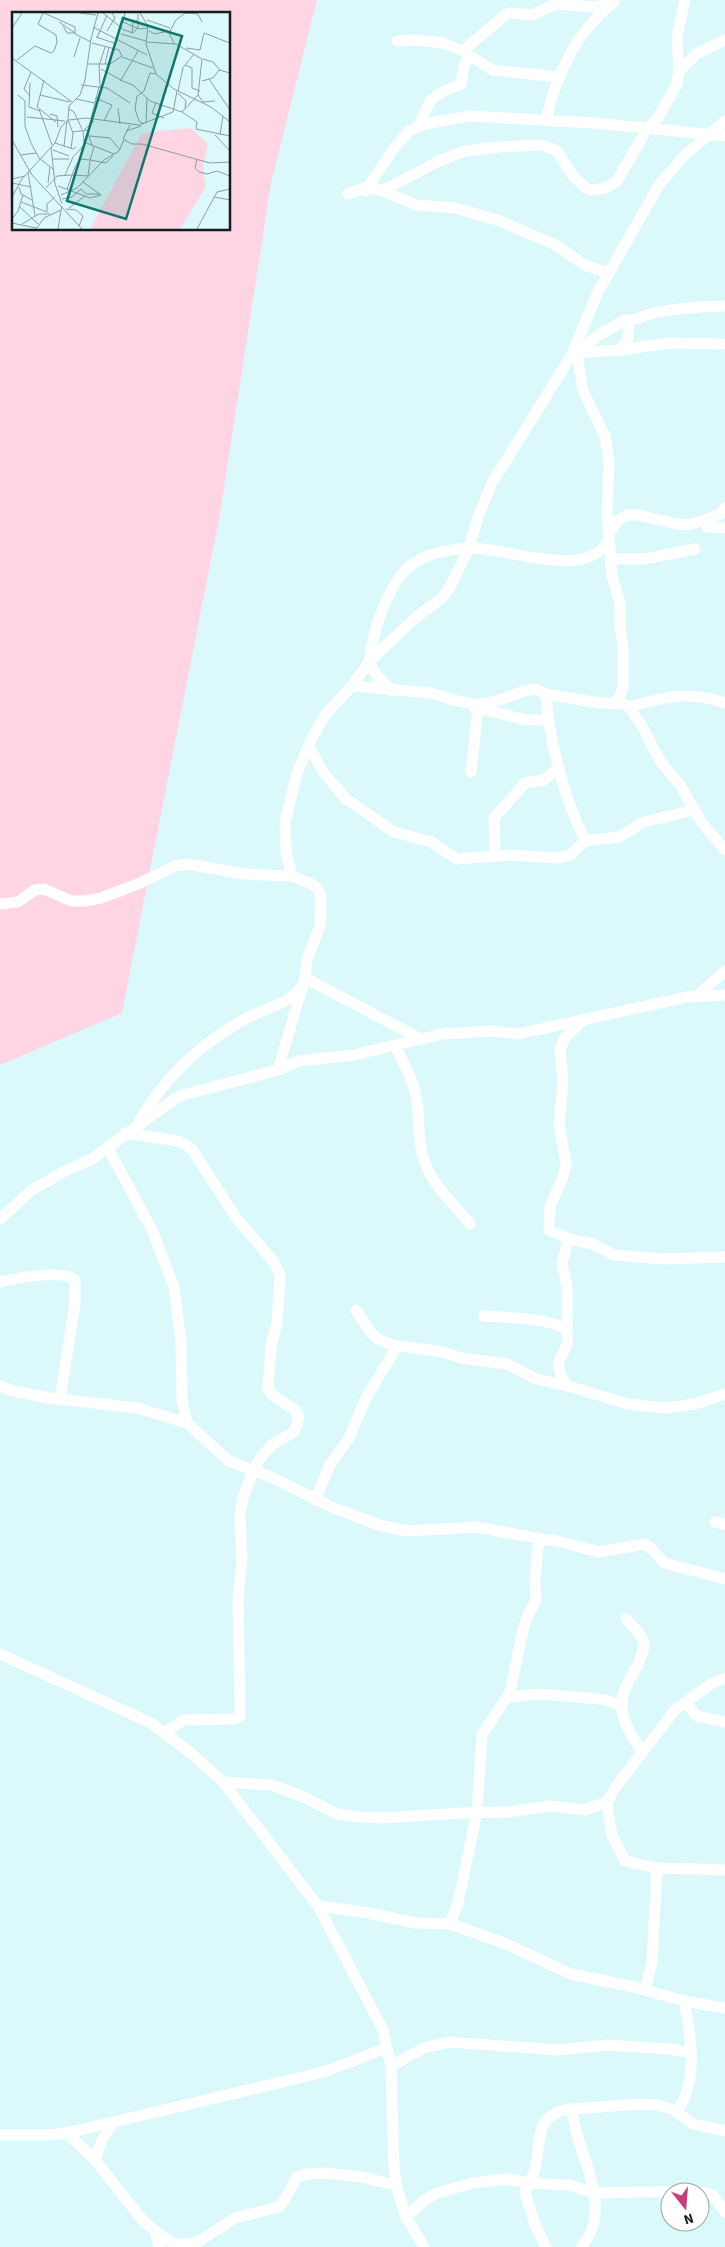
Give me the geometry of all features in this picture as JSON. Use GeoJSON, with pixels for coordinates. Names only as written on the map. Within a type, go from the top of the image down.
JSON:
{"type":"FeatureCollection","features":[{"type":"Feature","properties":{"kind":"street"},"geometry":{"type":"LineString","coordinates":[[384,190],[439,161],[465,150],[541,145],[558,151],[579,183],[592,190],[600,190],[617,180],[647,129],[664,107],[676,84],[678,72],[677,37],[685,0]]}},
{"type":"Feature","properties":{"kind":"street"},"geometry":{"type":"LineString","coordinates":[[419,126],[430,101],[440,93],[461,84],[466,53],[495,21],[511,13],[532,15],[555,4],[595,7],[615,1]]}},
{"type":"Feature","properties":{"kind":"street"},"geometry":{"type":"LineString","coordinates":[[546,120],[558,77],[584,33],[600,13],[615,1]]}},
{"type":"Feature","properties":{"kind":"street"},"geometry":{"type":"LineString","coordinates":[[398,41],[429,40],[443,43],[466,53],[492,70],[558,77]]}},
{"type":"Feature","properties":{"kind":"street"},"geometry":{"type":"LineString","coordinates":[[678,72],[696,54],[725,40]]}},
{"type":"Feature","properties":{"kind":"street"},"geometry":{"type":"LineString","coordinates":[[365,190],[400,140],[409,131],[419,126],[477,116],[546,120],[708,136],[725,136]]}},
{"type":"Feature","properties":{"kind":"street"},"geometry":{"type":"LineString","coordinates":[[292,876],[286,852],[286,823],[298,773],[325,715],[352,686],[369,662],[414,619],[443,597],[469,548],[478,517],[492,483],[575,353],[586,317],[659,185],[686,154],[725,121]]}},
{"type":"Feature","properties":{"kind":"street"},"geometry":{"type":"LineString","coordinates":[[348,194],[369,188],[384,190],[417,205],[456,208],[511,224],[556,245],[584,265],[609,273]]}},
{"type":"Feature","properties":{"kind":"street"},"geometry":{"type":"LineString","coordinates":[[575,353],[612,326],[625,320],[629,321],[648,314],[725,306]]}},
{"type":"Feature","properties":{"kind":"street"},"geometry":{"type":"LineString","coordinates":[[620,350],[628,339],[629,321]]}},
{"type":"Feature","properties":{"kind":"street"},"geometry":{"type":"LineString","coordinates":[[575,353],[620,350],[669,343],[725,344]]}},
{"type":"Feature","properties":{"kind":"street"},"geometry":{"type":"LineString","coordinates":[[575,353],[583,391],[605,436],[609,463],[608,538],[613,581],[620,603],[624,688],[619,698],[612,704]]}},
{"type":"Feature","properties":{"kind":"street"},"geometry":{"type":"LineString","coordinates":[[392,691],[377,676],[369,662],[372,639],[391,592],[408,568],[417,561],[469,548],[534,558],[566,560],[597,554],[618,520],[628,515],[688,525],[720,514],[725,508]]}},
{"type":"Feature","properties":{"kind":"street"},"geometry":{"type":"LineString","coordinates":[[707,527],[725,528]]}},
{"type":"Feature","properties":{"kind":"street"},"geometry":{"type":"LineString","coordinates":[[610,559],[644,559],[695,549]]}},
{"type":"Feature","properties":{"kind":"street"},"geometry":{"type":"LineString","coordinates":[[352,686],[431,693],[526,720],[548,720]]}},
{"type":"Feature","properties":{"kind":"street"},"geometry":{"type":"LineString","coordinates":[[473,706],[500,700],[524,690],[536,690],[546,694],[612,704],[624,704],[629,707],[642,726],[652,750],[680,785],[712,836],[725,850]]}},
{"type":"Feature","properties":{"kind":"street"},"geometry":{"type":"LineString","coordinates":[[546,694],[548,720],[558,769],[573,816],[585,841]]}},
{"type":"Feature","properties":{"kind":"street"},"geometry":{"type":"LineString","coordinates":[[629,707],[682,695],[704,696],[725,702]]}},
{"type":"Feature","properties":{"kind":"street"},"geometry":{"type":"LineString","coordinates":[[471,772],[473,706]]}},
{"type":"Feature","properties":{"kind":"street"},"geometry":{"type":"LineString","coordinates":[[309,746],[323,772],[343,796],[382,825],[406,836],[431,842],[457,859],[495,856],[558,858],[570,855],[585,841],[618,837],[644,822],[694,810]]}},
{"type":"Feature","properties":{"kind":"street"},"geometry":{"type":"LineString","coordinates":[[495,856],[494,818],[524,783],[544,780],[558,769]]}},
{"type":"Feature","properties":{"kind":"street"},"geometry":{"type":"LineString","coordinates":[[0,904],[18,902],[35,890],[44,889],[71,901],[101,898],[131,887],[175,866],[188,864],[243,874],[292,876],[312,884],[318,889],[321,897],[320,925],[307,960],[304,982],[278,1070]]}},
{"type":"Feature","properties":{"kind":"street"},"geometry":{"type":"LineString","coordinates":[[695,998],[725,971]]}},
{"type":"Feature","properties":{"kind":"street"},"geometry":{"type":"LineString","coordinates":[[304,982],[421,1039]]}},
{"type":"Feature","properties":{"kind":"street"},"geometry":{"type":"LineString","coordinates":[[138,1124],[166,1082],[198,1051],[246,1019],[287,1001],[304,982]]}},
{"type":"Feature","properties":{"kind":"street"},"geometry":{"type":"LineString","coordinates":[[0,1219],[38,1186],[92,1159],[125,1133],[180,1096],[278,1070],[299,1061],[354,1055],[442,1034],[505,1031],[518,1034],[687,996],[695,998],[725,995]]}},
{"type":"Feature","properties":{"kind":"street"},"geometry":{"type":"LineString","coordinates":[[586,1019],[565,1037],[560,1050],[562,1080],[559,1126],[566,1164],[564,1174],[550,1207],[548,1228],[552,1234],[593,1244],[614,1255],[662,1259],[725,1257]]}},
{"type":"Feature","properties":{"kind":"street"},"geometry":{"type":"LineString","coordinates":[[395,1046],[416,1092],[418,1136],[426,1165],[438,1187],[470,1224]]}},
{"type":"Feature","properties":{"kind":"street"},"geometry":{"type":"LineString","coordinates":[[125,1133],[178,1141],[190,1148],[200,1161],[222,1199],[254,1241],[271,1256],[278,1270],[280,1296],[271,1346],[268,1388],[272,1394],[295,1410],[299,1421],[294,1432],[268,1448],[253,1471],[244,1492],[240,1512],[242,1560],[238,1599],[240,1716],[235,1719],[183,1720],[166,1732]]}},
{"type":"Feature","properties":{"kind":"street"},"geometry":{"type":"LineString","coordinates":[[108,1148],[152,1230],[174,1287],[181,1342],[182,1400],[187,1423]]}},
{"type":"Feature","properties":{"kind":"street"},"geometry":{"type":"LineString","coordinates":[[568,1386],[557,1367],[558,1361],[568,1343],[567,1288],[562,1263],[569,1239]]}},
{"type":"Feature","properties":{"kind":"street"},"geometry":{"type":"LineString","coordinates":[[0,1282],[20,1278],[59,1275],[68,1275],[75,1280],[74,1303],[60,1400]]}},
{"type":"Feature","properties":{"kind":"street"},"geometry":{"type":"LineString","coordinates":[[356,1310],[371,1333],[378,1339],[397,1346],[435,1350],[461,1358],[507,1364],[536,1379],[568,1386],[628,1404],[666,1408],[695,1404],[725,1394]]}},
{"type":"Feature","properties":{"kind":"street"},"geometry":{"type":"LineString","coordinates":[[484,1316],[549,1323],[558,1325],[567,1331]]}},
{"type":"Feature","properties":{"kind":"street"},"geometry":{"type":"LineString","coordinates":[[315,1500],[330,1465],[349,1438],[365,1400],[397,1346]]}},
{"type":"Feature","properties":{"kind":"street"},"geometry":{"type":"LineString","coordinates":[[0,1386],[13,1391],[60,1400],[119,1405],[187,1423],[229,1460],[280,1482],[315,1500],[374,1523],[407,1531],[476,1527],[599,1552],[645,1544],[664,1563],[725,1579]]}},
{"type":"Feature","properties":{"kind":"street"},"geometry":{"type":"LineString","coordinates":[[450,1924],[458,1903],[477,1812],[482,1735],[508,1698],[523,1630],[527,1617],[536,1601],[538,1547],[542,1539]]}},
{"type":"Feature","properties":{"kind":"street"},"geometry":{"type":"LineString","coordinates":[[626,1619],[644,1642],[644,1647],[638,1664],[625,1689],[621,1706],[627,1728],[643,1753]]}},
{"type":"Feature","properties":{"kind":"street"},"geometry":{"type":"LineString","coordinates":[[0,1654],[151,1723],[166,1732],[223,1782],[318,1906],[383,2030],[391,2066],[396,2185],[406,2217],[424,2247]]}},
{"type":"Feature","properties":{"kind":"street"},"geometry":{"type":"LineString","coordinates":[[725,1678],[711,1684],[669,1717],[615,1788],[605,1807],[612,1835],[625,1861],[657,1868],[725,1870]]}},
{"type":"Feature","properties":{"kind":"street"},"geometry":{"type":"LineString","coordinates":[[508,1698],[536,1694],[553,1694],[576,1698],[605,1699],[621,1706]]}},
{"type":"Feature","properties":{"kind":"street"},"geometry":{"type":"LineString","coordinates":[[686,1703],[697,1716],[725,1722]]}},
{"type":"Feature","properties":{"kind":"street"},"geometry":{"type":"LineString","coordinates":[[223,1782],[259,1783],[285,1788],[327,1810],[350,1816],[383,1818],[526,1811],[545,1806],[578,1810],[605,1807]]}},
{"type":"Feature","properties":{"kind":"street"},"geometry":{"type":"LineString","coordinates":[[644,1990],[652,1962],[657,1868]]}},
{"type":"Feature","properties":{"kind":"street"},"geometry":{"type":"LineString","coordinates":[[318,1906],[363,1912],[416,1923],[450,1924],[504,1943],[571,1974],[684,2001],[725,2008]]}},
{"type":"Feature","properties":{"kind":"street"},"geometry":{"type":"LineString","coordinates":[[677,2111],[685,2099],[690,2076],[691,2054],[684,2001]]}},
{"type":"Feature","properties":{"kind":"street"},"geometry":{"type":"LineString","coordinates":[[391,2066],[424,2048],[450,2042],[558,2050],[607,2045],[670,2049],[691,2054]]}},
{"type":"Feature","properties":{"kind":"street"},"geometry":{"type":"LineString","coordinates":[[0,2135],[67,2133],[319,2073],[386,2048]]}},
{"type":"Feature","properties":{"kind":"street"},"geometry":{"type":"LineString","coordinates":[[546,2247],[531,2214],[528,2186],[535,2171],[540,2132],[546,2120],[556,2112],[641,2104],[666,2107],[677,2111],[692,2124],[725,2131]]}},
{"type":"Feature","properties":{"kind":"street"},"geometry":{"type":"LineString","coordinates":[[572,2109],[576,2134],[588,2165],[594,2193],[595,2219],[592,2231],[581,2247]]}},
{"type":"Feature","properties":{"kind":"street"},"geometry":{"type":"LineString","coordinates":[[95,2160],[102,2140],[113,2122]]}},
{"type":"Feature","properties":{"kind":"street"},"geometry":{"type":"LineString","coordinates":[[67,2133],[95,2160],[126,2201],[155,2231],[170,2242],[179,2244],[198,2242],[235,2218],[279,2207],[297,2177],[307,2174],[362,2177],[396,2185]]}},
{"type":"Feature","properties":{"kind":"street"},"geometry":{"type":"LineString","coordinates":[[406,2217],[425,2200],[450,2189],[473,2183],[516,2180],[528,2186],[569,2184],[594,2193],[695,2191],[714,2195],[725,2212]]}},
{"type":"Feature","properties":{"kind":"street"},"geometry":{"type":"LineString","coordinates":[[155,2231],[159,2247]]}},
{"type":"Feature","properties":{"kind":"shaded area"},"geometry":{"type":"Polygon","coordinates":[[[0,0],[317,0],[271,183],[220,514],[122,1013],[0,1065],[0,0]]]}}]}
